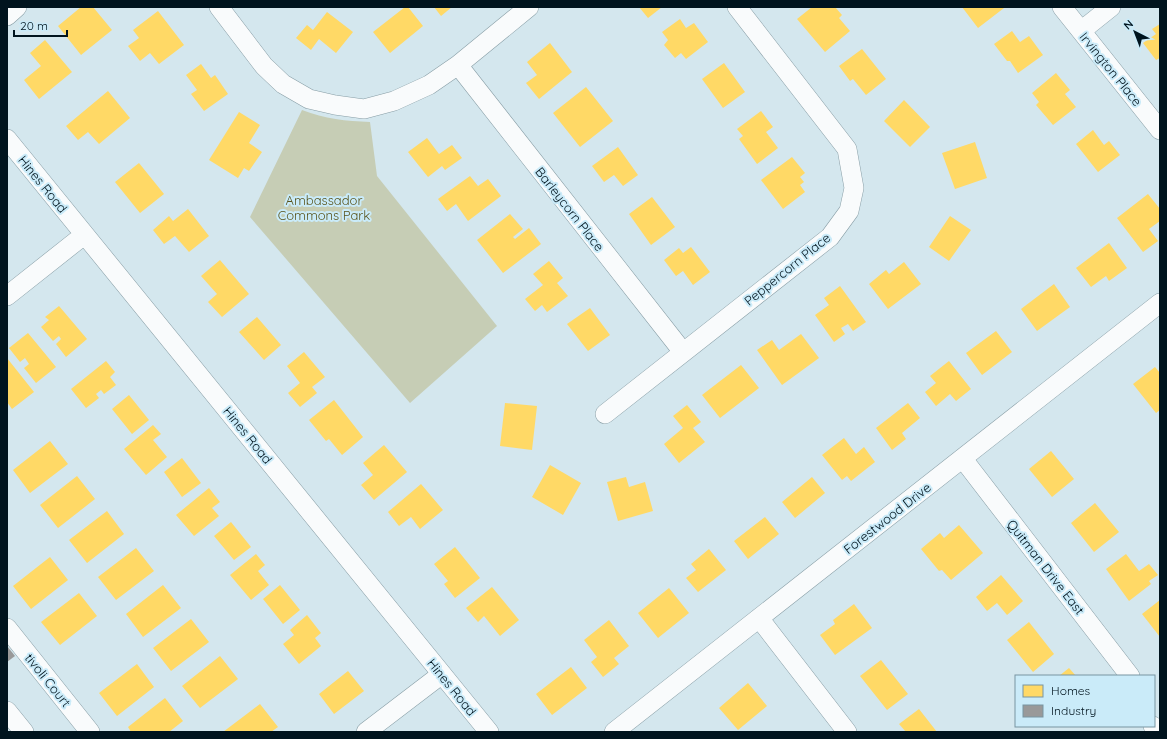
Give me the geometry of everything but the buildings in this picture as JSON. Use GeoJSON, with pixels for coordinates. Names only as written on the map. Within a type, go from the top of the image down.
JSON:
{"type":"FeatureCollection","features":[{"type":"Feature","properties":{"kind":"street"},"geometry":{"type":"LineString","coordinates":[[7,16],[17,7]]}},
{"type":"Feature","properties":{"kind":"street"},"geometry":{"type":"LineString","coordinates":[[219,7],[264,66],[283,84],[310,99],[335,105],[364,108],[394,101],[429,85],[458,65],[528,7]]}},
{"type":"Feature","properties":{"kind":"street","name":"Peppercorn Place"},"geometry":{"type":"LineString","coordinates":[[605,414],[830,237],[849,212],[854,188],[847,149],[737,7]]}},
{"type":"Feature","properties":{"kind":"street","name":"Irvington Place"},"geometry":{"type":"LineString","coordinates":[[1062,7],[1160,130]]}},
{"type":"Feature","properties":{"kind":"street"},"geometry":{"type":"LineString","coordinates":[[1081,31],[1111,7]]}},
{"type":"Feature","properties":{"kind":"street","name":"Barleycorn Place"},"geometry":{"type":"LineString","coordinates":[[458,65],[683,352]]}},
{"type":"Feature","properties":{"kind":"street","name":"Hines Road"},"geometry":{"type":"LineString","coordinates":[[7,139],[489,732]]}},
{"type":"Feature","properties":{"kind":"street"},"geometry":{"type":"LineString","coordinates":[[7,296],[84,235]]}},
{"type":"Feature","properties":{"kind":"street","name":"Forestwood Drive"},"geometry":{"type":"LineString","coordinates":[[614,732],[1160,303]]}},
{"type":"Feature","properties":{"kind":"street","name":"Quitman Drive East"},"geometry":{"type":"LineString","coordinates":[[963,459],[1129,675]]}},
{"type":"Feature","properties":{"kind":"street"},"geometry":{"type":"LineString","coordinates":[[759,618],[847,732]]}},
{"type":"Feature","properties":{"kind":"street","name":"tivoli Court"},"geometry":{"type":"LineString","coordinates":[[7,628],[90,732]]}},
{"type":"Feature","properties":{"kind":"street"},"geometry":{"type":"LineString","coordinates":[[366,732],[442,674]]}},
{"type":"Feature","properties":{"kind":"street"},"geometry":{"type":"LineString","coordinates":[[7,711],[24,732]]}},
{"type":"Feature","properties":{"kind":"green space","name":"Ambassador Commons Park"},"geometry":{"type":"Polygon","coordinates":[[[302,110],[319,116],[336,119],[370,122],[377,176],[497,326],[410,403],[250,217],[302,110]]]}}]}
